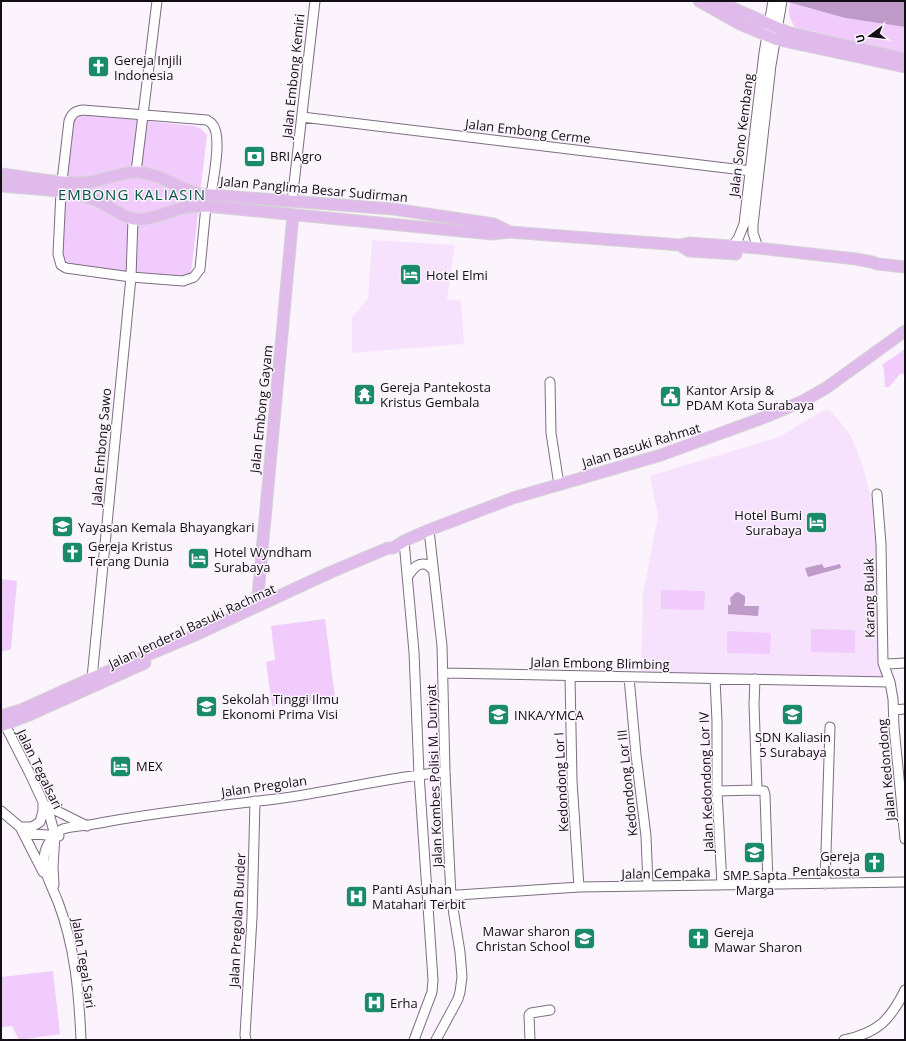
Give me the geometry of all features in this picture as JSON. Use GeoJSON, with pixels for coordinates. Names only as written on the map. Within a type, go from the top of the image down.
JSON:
{"type":"FeatureCollection","features":[{"type":"Feature","properties":{"kind":"main road"},"geometry":{"type":"LineString","coordinates":[[699,1],[740,24],[771,38],[905,67]]}},
{"type":"Feature","properties":{"kind":"main road"},"geometry":{"type":"LineString","coordinates":[[716,1],[797,35],[905,59]]}},
{"type":"Feature","properties":{"kind":"main road","name":"Jalan Panglima Besar Sudirman"},"geometry":{"type":"LineString","coordinates":[[1,186],[62,186],[136,172],[153,174],[188,191],[210,195],[406,210],[494,224],[509,232]]}},
{"type":"Feature","properties":{"kind":"main road","name":"Jalan Panglima Besar Sudirman"},"geometry":{"type":"LineString","coordinates":[[1,174],[62,186],[97,200],[119,213],[133,219],[146,218],[194,206],[206,206],[293,215],[374,221],[492,234],[509,232],[680,245],[689,242],[856,259],[878,264]]}},
{"type":"Feature","properties":{"kind":"main road","name":"Jalan Embong Gayam"},"geometry":{"type":"LineString","coordinates":[[257,606],[293,215]]}},
{"type":"Feature","properties":{"kind":"main road","name":"Jalan Panglima Besar Sudirman"},"geometry":{"type":"LineString","coordinates":[[680,245],[689,251],[741,254],[872,267],[878,264]]}},
{"type":"Feature","properties":{"kind":"main road"},"geometry":{"type":"LineString","coordinates":[[878,264],[905,266]]}},
{"type":"Feature","properties":{"kind":"main road","name":"Jalan Basuki Rahmat"},"geometry":{"type":"LineString","coordinates":[[404,541],[513,498],[666,453],[764,418],[816,393],[905,331]]}},
{"type":"Feature","properties":{"kind":"main road","name":"Jalan Jenderal Basuki Rachmat"},"geometry":{"type":"LineString","coordinates":[[2,723],[211,634],[332,576],[390,551],[404,541]]}},
{"type":"Feature","properties":{"kind":"main road","name":"Jalan Jenderal Basuki Rachmat"},"geometry":{"type":"LineString","coordinates":[[2,723],[21,710],[92,678],[174,644],[370,555],[388,548],[393,548]]}},
{"type":"Feature","properties":{"kind":"street"},"geometry":{"type":"LineString","coordinates":[[136,172],[157,1]]}},
{"type":"Feature","properties":{"kind":"street","name":"Jalan Embong Kemiri"},"geometry":{"type":"LineString","coordinates":[[292,201],[315,1]]}},
{"type":"Feature","properties":{"kind":"street","name":"Jalan Sono Kembang"},"geometry":{"type":"LineString","coordinates":[[732,246],[738,239],[744,224],[777,3]]}},
{"type":"Feature","properties":{"kind":"street","name":"Jalan Sono Kembang"},"geometry":{"type":"LineString","coordinates":[[758,248],[752,225],[771,38]]}},
{"type":"Feature","properties":{"kind":"street"},"geometry":{"type":"LineString","coordinates":[[206,206],[200,269],[194,277],[183,281],[131,277],[66,268],[61,265],[58,254],[62,186],[72,114],[76,111],[83,110],[207,120],[212,123],[215,128],[217,145],[216,163],[210,195]]}},
{"type":"Feature","properties":{"kind":"street","name":"Jalan Embong Cerme"},"geometry":{"type":"LineString","coordinates":[[302,117],[751,171]]}},
{"type":"Feature","properties":{"kind":"street","name":"Jalan Embong Sawo"},"geometry":{"type":"LineString","coordinates":[[92,678],[131,277],[133,219]]}},
{"type":"Feature","properties":{"kind":"street"},"geometry":{"type":"LineString","coordinates":[[550,382],[551,433],[559,485]]}},
{"type":"Feature","properties":{"kind":"street","name":"Karang Bulak"},"geometry":{"type":"LineString","coordinates":[[877,494],[881,544],[882,663],[890,682],[893,699]]}},
{"type":"Feature","properties":{"kind":"street","name":"Jalan Kombes Polisi M. Duriyat"},"geometry":{"type":"LineString","coordinates":[[429,530],[444,673],[445,772],[451,896],[460,952],[461,986],[458,999],[436,1040]]}},
{"type":"Feature","properties":{"kind":"street","name":"Jalan Kombes Polisi M. Duriyat"},"geometry":{"type":"LineString","coordinates":[[404,541],[414,652],[419,774],[433,980],[432,992],[414,1040]]}},
{"type":"Feature","properties":{"kind":"street"},"geometry":{"type":"LineString","coordinates":[[408,576],[416,566],[421,564],[428,565],[433,570]]}},
{"type":"Feature","properties":{"kind":"street"},"geometry":{"type":"LineString","coordinates":[[885,668],[887,664],[905,663]]}},
{"type":"Feature","properties":{"kind":"street","name":"Jalan Embong Blimbing"},"geometry":{"type":"LineString","coordinates":[[444,673],[890,682]]}},
{"type":"Feature","properties":{"kind":"street","name":"Kedondong Lor I"},"geometry":{"type":"LineString","coordinates":[[570,676],[572,781],[579,887]]}},
{"type":"Feature","properties":{"kind":"street","name":"Kedondong Lor III"},"geometry":{"type":"LineString","coordinates":[[629,677],[635,748],[646,836],[648,886]]}},
{"type":"Feature","properties":{"kind":"street","name":"Jalan Kedondong Lor IV"},"geometry":{"type":"LineString","coordinates":[[715,679],[717,721],[717,791],[722,885]]}},
{"type":"Feature","properties":{"kind":"street"},"geometry":{"type":"LineString","coordinates":[[755,679],[754,704],[757,790]]}},
{"type":"Feature","properties":{"kind":"street","name":"Jalan Kedondong"},"geometry":{"type":"LineString","coordinates":[[893,699],[894,727],[901,756],[905,838]]}},
{"type":"Feature","properties":{"kind":"street"},"geometry":{"type":"LineString","coordinates":[[894,710],[905,709]]}},
{"type":"Feature","properties":{"kind":"street","name":"Jalan Tegalsari"},"geometry":{"type":"LineString","coordinates":[[2,723],[44,802],[59,836]]}},
{"type":"Feature","properties":{"kind":"street"},"geometry":{"type":"LineString","coordinates":[[825,884],[830,727]]}},
{"type":"Feature","properties":{"kind":"street","name":"Jalan Pregolan"},"geometry":{"type":"LineString","coordinates":[[22,830],[59,836],[87,826],[175,811],[255,801],[419,774],[445,772]]}},
{"type":"Feature","properties":{"kind":"street"},"geometry":{"type":"LineString","coordinates":[[717,791],[757,790],[764,792],[768,884]]}},
{"type":"Feature","properties":{"kind":"street","name":"Jalan Pregolan Bunder"},"geometry":{"type":"LineString","coordinates":[[246,1040],[245,1035],[252,918],[255,801]]}},
{"type":"Feature","properties":{"kind":"street"},"geometry":{"type":"LineString","coordinates":[[22,830],[32,827],[40,822],[44,802],[87,826]]}},
{"type":"Feature","properties":{"kind":"street"},"geometry":{"type":"LineString","coordinates":[[1,811],[22,830],[55,892]]}},
{"type":"Feature","properties":{"kind":"street"},"geometry":{"type":"LineString","coordinates":[[55,892],[53,867],[54,848],[59,836]]}},
{"type":"Feature","properties":{"kind":"street"},"geometry":{"type":"LineString","coordinates":[[55,892],[45,868],[44,858],[47,846],[59,836]]}},
{"type":"Feature","properties":{"kind":"street","name":"Jalan Cempaka"},"geometry":{"type":"LineString","coordinates":[[428,897],[579,887],[905,882]]}},
{"type":"Feature","properties":{"kind":"street","name":"Jalan Tegal Sari"},"geometry":{"type":"LineString","coordinates":[[55,892],[70,941],[77,982],[81,1040]]}},
{"type":"Feature","properties":{"kind":"street"},"geometry":{"type":"LineString","coordinates":[[844,1040],[875,1030],[888,1018],[898,1004],[905,990]]}},
{"type":"Feature","properties":{"kind":"street"},"geometry":{"type":"LineString","coordinates":[[530,1040],[529,1016],[531,1013],[550,1010]]}},
{"type":"Feature","properties":{"kind":"street"},"geometry":{"type":"LineString","coordinates":[[875,1030],[876,1040]]}},
{"type":"Feature","properties":{"kind":"shaded area"},"geometry":{"type":"Polygon","coordinates":[[[784,1],[905,1],[905,27],[845,18],[784,1]]]}},
{"type":"Feature","properties":{"kind":"shaded area"},"geometry":{"type":"Polygon","coordinates":[[[790,3],[845,18],[905,27],[905,53],[795,27],[791,21],[789,10],[790,3]]]}},
{"type":"Feature","properties":{"kind":"shaded area"},"geometry":{"type":"Polygon","coordinates":[[[80,114],[194,126],[200,128],[207,135],[191,273],[180,278],[68,268],[60,255],[71,121],[80,114]]]}},
{"type":"Feature","properties":{"kind":"shaded area","name":"Hotel Elmi"},"geometry":{"type":"Polygon","coordinates":[[[372,240],[455,245],[447,299],[461,301],[464,344],[352,353],[352,317],[368,299],[372,240]]]}},
{"type":"Feature","properties":{"kind":"shaded area"},"geometry":{"type":"Polygon","coordinates":[[[905,349],[905,374],[900,374],[889,387],[885,387],[884,369],[882,365],[905,349]]]}},
{"type":"Feature","properties":{"kind":"shaded area"},"geometry":{"type":"Polygon","coordinates":[[[828,410],[833,413],[851,436],[863,466],[879,528],[887,680],[641,675],[643,594],[658,516],[650,476],[779,437],[822,411],[828,410]]]}},
{"type":"Feature","properties":{"kind":"shaded area"},"geometry":{"type":"Polygon","coordinates":[[[822,564],[824,568],[840,564],[841,568],[808,577],[805,568],[822,564]]]}},
{"type":"Feature","properties":{"kind":"shaded area"},"geometry":{"type":"Polygon","coordinates":[[[1,579],[17,581],[11,649],[1,652],[1,579]]]}},
{"type":"Feature","properties":{"kind":"shaded area"},"geometry":{"type":"Polygon","coordinates":[[[661,590],[705,591],[704,610],[661,609],[661,590]]]}},
{"type":"Feature","properties":{"kind":"shaded area"},"geometry":{"type":"Polygon","coordinates":[[[738,592],[745,596],[744,606],[759,606],[758,616],[728,614],[728,605],[731,605],[730,598],[738,592]]]}},
{"type":"Feature","properties":{"kind":"shaded area"},"geometry":{"type":"Polygon","coordinates":[[[325,619],[335,697],[272,706],[266,662],[275,660],[271,626],[325,619]]]}},
{"type":"Feature","properties":{"kind":"shaded area"},"geometry":{"type":"Polygon","coordinates":[[[811,629],[855,630],[855,653],[811,652],[811,629]]]}},
{"type":"Feature","properties":{"kind":"shaded area"},"geometry":{"type":"Polygon","coordinates":[[[727,631],[771,633],[770,654],[727,653],[727,631]]]}},
{"type":"Feature","properties":{"kind":"shaded area"},"geometry":{"type":"Polygon","coordinates":[[[53,971],[60,1034],[19,1040],[12,1026],[1,1027],[1,977],[53,971]]]}},
{"type":"Feature","properties":{"kind":"place","name":"Gereja Injili Indonesia"},"geometry":{"type":"Point","coordinates":[98,67]}},
{"type":"Feature","properties":{"kind":"place","name":"BRI Agro"},"geometry":{"type":"Point","coordinates":[255,156]}},
{"type":"Feature","properties":{"kind":"place","name":"Hotel Elmi"},"geometry":{"type":"Point","coordinates":[410,275]}},
{"type":"Feature","properties":{"kind":"place","name":"Gereja Pantekosta Kristus Gembala"},"geometry":{"type":"Point","coordinates":[365,394]}},
{"type":"Feature","properties":{"kind":"place","name":"Kantor Arsip & PDAM Kota Surabaya"},"geometry":{"type":"Point","coordinates":[671,397]}},
{"type":"Feature","properties":{"kind":"place","name":"Hotel Bumi Surabaya"},"geometry":{"type":"Point","coordinates":[817,522]}},
{"type":"Feature","properties":{"kind":"place","name":"Yayasan Kemala Bhayangkari"},"geometry":{"type":"Point","coordinates":[62,527]}},
{"type":"Feature","properties":{"kind":"place","name":"Gereja Kristus Terang Dunia"},"geometry":{"type":"Point","coordinates":[73,553]}},
{"type":"Feature","properties":{"kind":"place","name":"Hotel Wyndham Surabaya"},"geometry":{"type":"Point","coordinates":[199,559]}},
{"type":"Feature","properties":{"kind":"place","name":"Sekolah Tinggi Ilmu Ekonomi Prima Visi"},"geometry":{"type":"Point","coordinates":[206,706]}},
{"type":"Feature","properties":{"kind":"place","name":"INKA/YMCA"},"geometry":{"type":"Point","coordinates":[499,715]}},
{"type":"Feature","properties":{"kind":"place","name":"SDN Kaliasin 5 Surabaya"},"geometry":{"type":"Point","coordinates":[793,715]}},
{"type":"Feature","properties":{"kind":"place","name":"MEX"},"geometry":{"type":"Point","coordinates":[120,766]}},
{"type":"Feature","properties":{"kind":"place","name":"SMP Sapta Marga"},"geometry":{"type":"Point","coordinates":[755,853]}},
{"type":"Feature","properties":{"kind":"place","name":"Gereja Pentakosta"},"geometry":{"type":"Point","coordinates":[875,863]}},
{"type":"Feature","properties":{"kind":"place","name":"Panti Asuhan Matahari Terbit"},"geometry":{"type":"Point","coordinates":[357,896]}},
{"type":"Feature","properties":{"kind":"place","name":"Mawar sharon Christan School"},"geometry":{"type":"Point","coordinates":[585,938]}},
{"type":"Feature","properties":{"kind":"place","name":"Gereja Mawar Sharon"},"geometry":{"type":"Point","coordinates":[698,939]}},
{"type":"Feature","properties":{"kind":"place","name":"Erha"},"geometry":{"type":"Point","coordinates":[375,1003]}},
{"type":"Feature","properties":{"kind":"district","name":"EMBONG KALIASIN"},"geometry":{"type":"Point","coordinates":[132,195]}}]}
